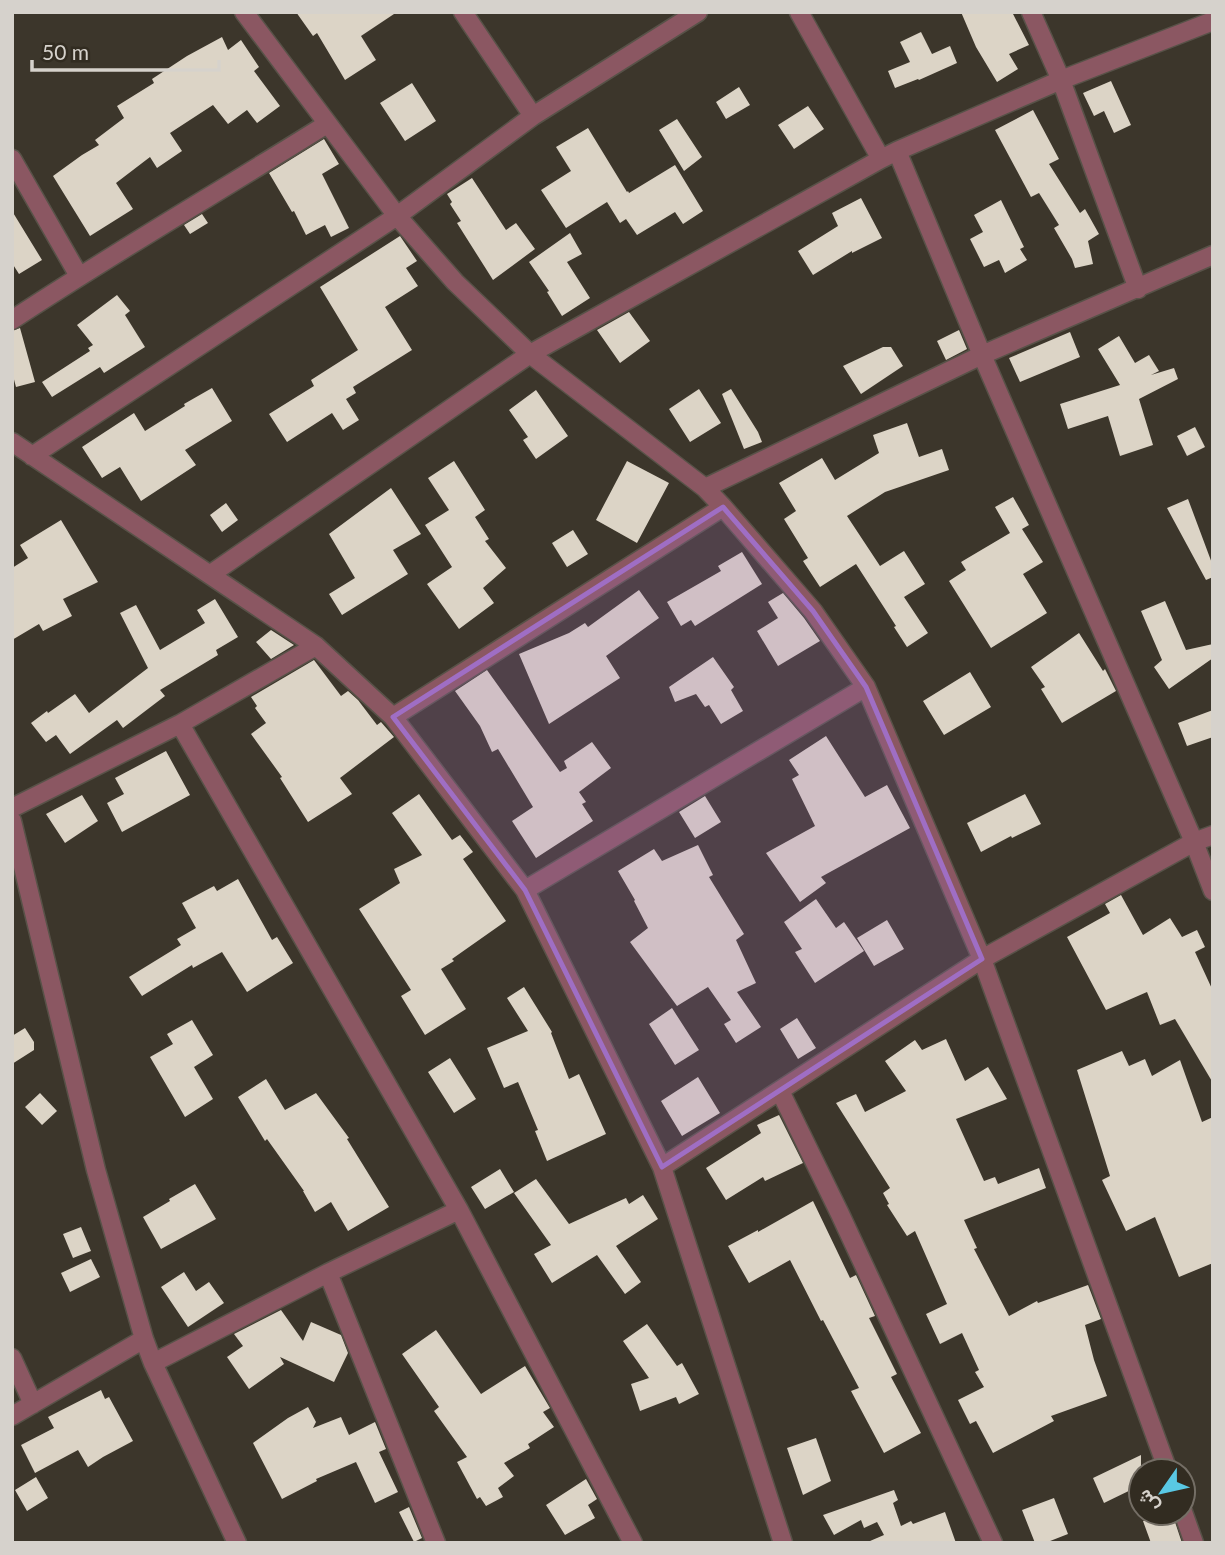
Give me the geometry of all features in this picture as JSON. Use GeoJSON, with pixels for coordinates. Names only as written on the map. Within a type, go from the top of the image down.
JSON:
{"type":"FeatureCollection","features":[{"type":"Feature","properties":{"kind":"street"},"geometry":{"type":"LineString","coordinates":[[244,12],[397,216],[455,282],[530,354],[705,488],[813,611],[866,687],[982,959],[1163,1457]]}},
{"type":"Feature","properties":{"kind":"street"},"geometry":{"type":"LineString","coordinates":[[463,12],[533,116]]}},
{"type":"Feature","properties":{"kind":"street"},"geometry":{"type":"LineString","coordinates":[[32,456],[397,216],[533,116],[698,12]]}},
{"type":"Feature","properties":{"kind":"street"},"geometry":{"type":"LineString","coordinates":[[799,12],[889,155],[982,355],[1213,891]]}},
{"type":"Feature","properties":{"kind":"street"},"geometry":{"type":"LineString","coordinates":[[1031,12],[1061,80],[1138,289]]}},
{"type":"Feature","properties":{"kind":"street"},"geometry":{"type":"LineString","coordinates":[[211,574],[530,354],[889,155],[1061,80],[1213,21]]}},
{"type":"Feature","properties":{"kind":"street"},"geometry":{"type":"LineString","coordinates":[[12,320],[327,124]]}},
{"type":"Feature","properties":{"kind":"street"},"geometry":{"type":"LineString","coordinates":[[12,159],[79,276]]}},
{"type":"Feature","properties":{"kind":"street"},"geometry":{"type":"LineString","coordinates":[[705,488],[982,355],[1213,256]]}},
{"type":"Feature","properties":{"kind":"street"},"geometry":{"type":"LineString","coordinates":[[12,442],[316,646],[393,717],[525,890],[662,1167],[781,1542]]}},
{"type":"Feature","properties":{"kind":"street"},"geometry":{"type":"LineString","coordinates":[[393,717],[723,507]]}},
{"type":"Feature","properties":{"kind":"street"},"geometry":{"type":"LineString","coordinates":[[12,808],[180,724],[316,646]]}},
{"type":"Feature","properties":{"kind":"street"},"geometry":{"type":"LineString","coordinates":[[525,890],[866,687]]}},
{"type":"Feature","properties":{"kind":"street"},"geometry":{"type":"LineString","coordinates":[[180,724],[459,1210],[633,1543]]}},
{"type":"Feature","properties":{"kind":"street"},"geometry":{"type":"LineString","coordinates":[[12,821],[96,1170],[144,1339],[237,1543]]}},
{"type":"Feature","properties":{"kind":"street"},"geometry":{"type":"LineString","coordinates":[[662,1167],[982,959],[1194,842],[1213,835]]}},
{"type":"Feature","properties":{"kind":"street"},"geometry":{"type":"LineString","coordinates":[[780,1091],[993,1543]]}},
{"type":"Feature","properties":{"kind":"street"},"geometry":{"type":"LineString","coordinates":[[153,1363],[328,1273],[459,1210]]}},
{"type":"Feature","properties":{"kind":"street"},"geometry":{"type":"LineString","coordinates":[[328,1273],[436,1543]]}},
{"type":"Feature","properties":{"kind":"street"},"geometry":{"type":"LineString","coordinates":[[12,1416],[144,1339]]}},
{"type":"Feature","properties":{"kind":"street"},"geometry":{"type":"LineString","coordinates":[[12,1359],[33,1404]]}},
{"type":"Feature","properties":{"kind":"highlighted area"},"geometry":{"type":"Polygon","coordinates":[[[723,507],[813,611],[866,687],[982,959],[662,1167],[525,890],[393,717],[723,507]]]}},
{"type":"Feature","properties":{"kind":"building"},"geometry":{"type":"Polygon","coordinates":[[[296,12],[397,12],[361,36],[376,60],[345,80],[317,33],[313,36],[296,12]]]}},
{"type":"Feature","properties":{"kind":"building"},"geometry":{"type":"Polygon","coordinates":[[[961,12],[1012,12],[1029,45],[1009,54],[1018,69],[997,82],[976,47],[961,12]]]}},
{"type":"Feature","properties":{"kind":"building"},"geometry":{"type":"Polygon","coordinates":[[[921,32],[932,54],[950,46],[957,63],[895,88],[888,71],[910,62],[900,42],[921,32]]]}},
{"type":"Feature","properties":{"kind":"building"},"geometry":{"type":"Polygon","coordinates":[[[222,37],[228,50],[241,40],[259,67],[254,71],[280,106],[257,123],[247,110],[228,124],[213,105],[170,133],[182,151],[157,168],[150,157],[116,183],[133,209],[90,236],[53,176],[99,145],[95,140],[124,118],[117,106],[154,83],[152,79],[187,56],[222,37]]]}},
{"type":"Feature","properties":{"kind":"building"},"geometry":{"type":"Polygon","coordinates":[[[1111,81],[1131,125],[1114,133],[1104,111],[1094,116],[1083,93],[1111,81]]]}},
{"type":"Feature","properties":{"kind":"building"},"geometry":{"type":"Polygon","coordinates":[[[412,83],[436,121],[405,141],[380,103],[412,83]]]}},
{"type":"Feature","properties":{"kind":"building"},"geometry":{"type":"Polygon","coordinates":[[[739,87],[750,105],[726,119],[716,102],[739,87]]]}},
{"type":"Feature","properties":{"kind":"building"},"geometry":{"type":"Polygon","coordinates":[[[808,106],[824,129],[794,149],[778,125],[808,106]]]}},
{"type":"Feature","properties":{"kind":"building"},"geometry":{"type":"Polygon","coordinates":[[[1033,110],[1059,159],[1049,164],[1080,213],[1085,209],[1099,234],[1088,241],[1093,264],[1075,268],[1054,228],[1059,225],[1039,193],[1031,197],[995,130],[1033,110]]]}},
{"type":"Feature","properties":{"kind":"building"},"geometry":{"type":"Polygon","coordinates":[[[677,119],[702,157],[684,171],[659,130],[677,119]]]}},
{"type":"Feature","properties":{"kind":"building"},"geometry":{"type":"Polygon","coordinates":[[[588,128],[627,192],[675,165],[703,211],[683,224],[675,212],[637,235],[626,219],[620,223],[607,202],[566,228],[541,190],[571,171],[556,147],[588,128]]]}},
{"type":"Feature","properties":{"kind":"building"},"geometry":{"type":"Polygon","coordinates":[[[324,139],[339,164],[322,174],[349,228],[331,237],[325,225],[306,235],[269,173],[324,139]]]}},
{"type":"Feature","properties":{"kind":"building"},"geometry":{"type":"Polygon","coordinates":[[[472,178],[506,230],[516,223],[535,249],[493,280],[457,223],[461,221],[447,194],[472,178]]]}},
{"type":"Feature","properties":{"kind":"building"},"geometry":{"type":"Polygon","coordinates":[[[861,198],[882,238],[852,251],[813,275],[798,251],[838,226],[832,213],[861,198]]]}},
{"type":"Feature","properties":{"kind":"building"},"geometry":{"type":"Polygon","coordinates":[[[1001,200],[1024,247],[1020,249],[1027,260],[1005,273],[999,260],[984,267],[970,239],[983,232],[974,215],[1001,200]]]}},
{"type":"Feature","properties":{"kind":"building"},"geometry":{"type":"Polygon","coordinates":[[[12,211],[42,260],[19,274],[12,263],[12,211]]]}},
{"type":"Feature","properties":{"kind":"building"},"geometry":{"type":"Polygon","coordinates":[[[202,214],[208,223],[190,234],[184,225],[202,214]]]}},
{"type":"Feature","properties":{"kind":"building"},"geometry":{"type":"Polygon","coordinates":[[[570,233],[582,254],[567,262],[590,298],[562,316],[529,262],[570,233]]]}},
{"type":"Feature","properties":{"kind":"building"},"geometry":{"type":"Polygon","coordinates":[[[400,236],[417,261],[406,268],[418,286],[385,307],[412,350],[353,387],[356,393],[346,399],[359,420],[343,430],[332,413],[287,442],[269,414],[314,386],[311,380],[358,350],[320,287],[400,236]]]}},
{"type":"Feature","properties":{"kind":"building"},"geometry":{"type":"Polygon","coordinates":[[[117,295],[130,311],[125,315],[145,347],[104,373],[100,367],[52,397],[42,382],[90,351],[88,348],[93,345],[77,325],[117,295]]]}},
{"type":"Feature","properties":{"kind":"building"},"geometry":{"type":"Polygon","coordinates":[[[629,312],[650,341],[620,363],[597,330],[629,312]]]}},
{"type":"Feature","properties":{"kind":"building"},"geometry":{"type":"Polygon","coordinates":[[[20,328],[35,382],[16,387],[12,372],[12,331],[20,328]]]}},
{"type":"Feature","properties":{"kind":"building"},"geometry":{"type":"Polygon","coordinates":[[[959,330],[967,349],[946,360],[937,341],[959,330]]]}},
{"type":"Feature","properties":{"kind":"building"},"geometry":{"type":"Polygon","coordinates":[[[1070,332],[1080,357],[1020,382],[1009,358],[1070,332]]]}},
{"type":"Feature","properties":{"kind":"building"},"geometry":{"type":"Polygon","coordinates":[[[1119,336],[1135,363],[1149,355],[1159,371],[1151,375],[1174,368],[1178,379],[1139,399],[1153,445],[1120,456],[1108,416],[1068,429],[1060,404],[1120,385],[1098,349],[1119,336]]]}},
{"type":"Feature","properties":{"kind":"building"},"geometry":{"type":"Polygon","coordinates":[[[883,347],[891,347],[903,366],[861,394],[843,366],[883,347]]]}},
{"type":"Feature","properties":{"kind":"building"},"geometry":{"type":"Polygon","coordinates":[[[212,388],[232,421],[185,450],[196,465],[141,501],[120,467],[102,478],[82,447],[134,413],[145,431],[212,388]]]}},
{"type":"Feature","properties":{"kind":"building"},"geometry":{"type":"Polygon","coordinates":[[[699,389],[721,423],[690,442],[669,409],[699,389]]]}},
{"type":"Feature","properties":{"kind":"building"},"geometry":{"type":"Polygon","coordinates":[[[731,389],[762,442],[744,449],[722,394],[731,389]]]}},
{"type":"Feature","properties":{"kind":"building"},"geometry":{"type":"Polygon","coordinates":[[[536,390],[568,436],[536,459],[523,440],[528,437],[509,410],[536,390]]]}},
{"type":"Feature","properties":{"kind":"building"},"geometry":{"type":"Polygon","coordinates":[[[907,423],[919,457],[942,449],[949,470],[885,492],[847,516],[880,566],[904,551],[925,584],[904,597],[928,633],[907,647],[856,564],[820,587],[803,561],[808,558],[784,519],[796,511],[779,483],[822,458],[835,480],[879,453],[873,435],[907,423]]]}},
{"type":"Feature","properties":{"kind":"building"},"geometry":{"type":"Polygon","coordinates":[[[1195,427],[1205,447],[1187,456],[1177,436],[1195,427]]]}},
{"type":"Feature","properties":{"kind":"building"},"geometry":{"type":"Polygon","coordinates":[[[454,461],[485,510],[475,517],[489,539],[485,541],[506,568],[483,588],[494,603],[459,629],[427,584],[452,567],[425,525],[449,510],[428,478],[454,461]]]}},
{"type":"Feature","properties":{"kind":"building"},"geometry":{"type":"Polygon","coordinates":[[[627,461],[669,483],[637,543],[596,520],[627,461]]]}},
{"type":"Feature","properties":{"kind":"building"},"geometry":{"type":"Polygon","coordinates":[[[391,488],[421,534],[393,550],[408,574],[342,615],[329,594],[355,578],[329,534],[391,488]]]}},
{"type":"Feature","properties":{"kind":"building"},"geometry":{"type":"Polygon","coordinates":[[[1013,497],[1029,525],[1022,529],[1043,562],[1023,574],[1047,613],[991,648],[949,581],[966,570],[961,562],[1010,533],[995,507],[1013,497]]]}},
{"type":"Feature","properties":{"kind":"building"},"geometry":{"type":"Polygon","coordinates":[[[1188,499],[1213,566],[1213,577],[1206,580],[1167,508],[1188,499]]]}},
{"type":"Feature","properties":{"kind":"building"},"geometry":{"type":"Polygon","coordinates":[[[226,503],[238,520],[222,532],[210,515],[226,503]]]}},
{"type":"Feature","properties":{"kind":"building"},"geometry":{"type":"Polygon","coordinates":[[[61,520],[98,582],[63,599],[72,616],[43,631],[39,624],[12,640],[12,568],[28,558],[20,545],[61,520]]]}},
{"type":"Feature","properties":{"kind":"building"},"geometry":{"type":"Polygon","coordinates":[[[573,530],[588,554],[567,567],[552,543],[573,530]]]}},
{"type":"Feature","properties":{"kind":"building"},"geometry":{"type":"Polygon","coordinates":[[[742,552],[762,584],[695,626],[691,620],[681,626],[667,602],[721,571],[718,566],[742,552]]]}},
{"type":"Feature","properties":{"kind":"building"},"geometry":{"type":"Polygon","coordinates":[[[639,590],[659,618],[606,656],[620,678],[549,724],[519,654],[569,633],[585,623],[588,627],[639,590]]]}},
{"type":"Feature","properties":{"kind":"building"},"geometry":{"type":"Polygon","coordinates":[[[783,593],[820,641],[778,666],[757,631],[778,618],[768,602],[783,593]]]}},
{"type":"Feature","properties":{"kind":"building"},"geometry":{"type":"Polygon","coordinates":[[[215,599],[238,637],[216,650],[218,655],[160,690],[165,696],[123,728],[117,720],[70,754],[56,735],[46,742],[31,723],[75,694],[89,713],[148,668],[120,613],[136,605],[160,650],[205,623],[197,610],[215,599]]]}},
{"type":"Feature","properties":{"kind":"building"},"geometry":{"type":"Polygon","coordinates":[[[1165,601],[1186,650],[1213,644],[1213,658],[1169,689],[1154,667],[1162,660],[1141,611],[1165,601]]]}},
{"type":"Feature","properties":{"kind":"building"},"geometry":{"type":"Polygon","coordinates":[[[271,630],[294,645],[271,659],[256,642],[271,630]]]}},
{"type":"Feature","properties":{"kind":"building"},"geometry":{"type":"Polygon","coordinates":[[[1079,633],[1103,671],[1105,669],[1116,691],[1062,723],[1041,689],[1045,687],[1031,667],[1079,633]]]}},
{"type":"Feature","properties":{"kind":"building"},"geometry":{"type":"Polygon","coordinates":[[[713,657],[734,687],[731,690],[743,711],[721,724],[709,705],[705,707],[696,694],[675,702],[669,687],[713,657]]]}},
{"type":"Feature","properties":{"kind":"building"},"geometry":{"type":"Polygon","coordinates":[[[314,660],[341,696],[348,691],[377,725],[381,722],[394,737],[340,778],[352,794],[308,822],[280,778],[282,777],[251,734],[266,723],[251,697],[314,660]]]}},
{"type":"Feature","properties":{"kind":"building"},"geometry":{"type":"Polygon","coordinates":[[[487,670],[560,772],[567,768],[564,761],[592,742],[611,768],[579,792],[586,802],[582,804],[593,821],[536,858],[512,821],[533,807],[498,749],[492,752],[480,726],[455,691],[487,670]]]}},
{"type":"Feature","properties":{"kind":"building"},"geometry":{"type":"Polygon","coordinates":[[[970,672],[991,707],[944,735],[923,701],[970,672]]]}},
{"type":"Feature","properties":{"kind":"building"},"geometry":{"type":"Polygon","coordinates":[[[1213,710],[1213,737],[1187,746],[1178,723],[1213,710]]]}},
{"type":"Feature","properties":{"kind":"building"},"geometry":{"type":"Polygon","coordinates":[[[826,736],[865,797],[887,785],[910,828],[821,877],[826,883],[800,902],[766,853],[815,826],[792,779],[799,775],[789,760],[826,736]]]}},
{"type":"Feature","properties":{"kind":"building"},"geometry":{"type":"Polygon","coordinates":[[[166,751],[190,795],[122,832],[107,803],[124,794],[115,778],[166,751]]]}},
{"type":"Feature","properties":{"kind":"building"},"geometry":{"type":"Polygon","coordinates":[[[419,794],[452,840],[460,835],[473,852],[463,859],[506,921],[441,969],[466,1009],[425,1035],[401,996],[411,990],[359,909],[400,883],[394,869],[422,855],[392,813],[419,794]]]}},
{"type":"Feature","properties":{"kind":"building"},"geometry":{"type":"Polygon","coordinates":[[[1025,794],[1041,824],[981,852],[967,823],[1025,794]]]}},
{"type":"Feature","properties":{"kind":"building"},"geometry":{"type":"Polygon","coordinates":[[[82,795],[98,821],[65,843],[46,814],[82,795]]]}},
{"type":"Feature","properties":{"kind":"building"},"geometry":{"type":"Polygon","coordinates":[[[705,796],[721,822],[695,838],[679,812],[705,796]]]}},
{"type":"Feature","properties":{"kind":"building"},"geometry":{"type":"Polygon","coordinates":[[[698,845],[713,875],[709,877],[744,934],[736,940],[756,983],[737,992],[761,1027],[736,1043],[724,1024],[731,1020],[708,987],[677,1006],[630,942],[648,928],[618,871],[654,849],[662,861],[698,845]]]}},
{"type":"Feature","properties":{"kind":"building"},"geometry":{"type":"Polygon","coordinates":[[[238,879],[272,940],[277,937],[293,963],[247,992],[222,952],[193,968],[192,965],[142,996],[129,977],[181,945],[177,939],[196,928],[182,903],[214,886],[217,891],[238,879]]]}},
{"type":"Feature","properties":{"kind":"building"},"geometry":{"type":"Polygon","coordinates":[[[1121,895],[1143,935],[1170,918],[1182,937],[1197,930],[1205,947],[1195,952],[1213,991],[1213,1083],[1175,1019],[1160,1025],[1147,992],[1106,1010],[1067,937],[1110,913],[1105,904],[1121,895]]]}},
{"type":"Feature","properties":{"kind":"building"},"geometry":{"type":"Polygon","coordinates":[[[816,899],[836,928],[844,922],[864,951],[815,983],[795,952],[802,949],[784,922],[816,899]]]}},
{"type":"Feature","properties":{"kind":"building"},"geometry":{"type":"Polygon","coordinates":[[[887,920],[904,949],[874,966],[857,938],[887,920]]]}},
{"type":"Feature","properties":{"kind":"building"},"geometry":{"type":"Polygon","coordinates":[[[524,987],[552,1032],[569,1079],[579,1074],[606,1134],[547,1161],[535,1131],[538,1130],[518,1082],[504,1088],[487,1048],[528,1031],[507,998],[524,987]]]}},
{"type":"Feature","properties":{"kind":"building"},"geometry":{"type":"Polygon","coordinates":[[[672,1008],[699,1050],[675,1065],[649,1024],[672,1008]]]}},
{"type":"Feature","properties":{"kind":"building"},"geometry":{"type":"Polygon","coordinates":[[[797,1018],[816,1048],[798,1059],[780,1029],[797,1018]]]}},
{"type":"Feature","properties":{"kind":"building"},"geometry":{"type":"Polygon","coordinates":[[[192,1020],[213,1055],[194,1067],[213,1099],[185,1117],[150,1057],[173,1044],[167,1034],[192,1020]]]}},
{"type":"Feature","properties":{"kind":"building"},"geometry":{"type":"Polygon","coordinates":[[[25,1028],[34,1042],[34,1050],[12,1064],[12,1036],[25,1028]]]}},
{"type":"Feature","properties":{"kind":"building"},"geometry":{"type":"Polygon","coordinates":[[[946,1039],[965,1081],[988,1067],[1007,1099],[956,1119],[984,1181],[995,1177],[998,1184],[1039,1168],[1046,1188],[964,1220],[977,1248],[974,1249],[1009,1316],[1037,1301],[1038,1303],[1088,1285],[1101,1319],[1085,1325],[1107,1396],[1051,1416],[1054,1421],[993,1453],[976,1421],[970,1424],[958,1400],[984,1387],[975,1372],[979,1370],[962,1333],[940,1344],[926,1314],[947,1304],[915,1231],[907,1236],[887,1205],[889,1204],[883,1193],[890,1188],[836,1103],[856,1094],[865,1112],[906,1091],[885,1061],[915,1040],[922,1050],[946,1039]]]}},
{"type":"Feature","properties":{"kind":"building"},"geometry":{"type":"Polygon","coordinates":[[[1122,1051],[1129,1066],[1145,1059],[1152,1076],[1180,1060],[1202,1122],[1213,1117],[1213,1263],[1179,1277],[1155,1217],[1126,1231],[1102,1180],[1110,1176],[1077,1070],[1122,1051]]]}},
{"type":"Feature","properties":{"kind":"building"},"geometry":{"type":"Polygon","coordinates":[[[450,1058],[476,1099],[454,1113],[428,1072],[450,1058]]]}},
{"type":"Feature","properties":{"kind":"building"},"geometry":{"type":"Polygon","coordinates":[[[698,1077],[720,1113],[682,1136],[661,1101],[698,1077]]]}},
{"type":"Feature","properties":{"kind":"building"},"geometry":{"type":"Polygon","coordinates":[[[266,1079],[285,1110],[316,1093],[349,1138],[347,1139],[389,1207],[348,1231],[331,1202],[315,1212],[304,1191],[267,1139],[265,1141],[238,1097],[266,1079]]]}},
{"type":"Feature","properties":{"kind":"building"},"geometry":{"type":"Polygon","coordinates":[[[40,1093],[57,1111],[42,1125],[25,1107],[40,1093]]]}},
{"type":"Feature","properties":{"kind":"building"},"geometry":{"type":"Polygon","coordinates":[[[779,1115],[803,1163],[765,1181],[763,1177],[726,1200],[706,1168],[761,1133],[757,1125],[779,1115]]]}},
{"type":"Feature","properties":{"kind":"building"},"geometry":{"type":"Polygon","coordinates":[[[500,1169],[514,1192],[485,1209],[471,1187],[500,1169]]]}},
{"type":"Feature","properties":{"kind":"building"},"geometry":{"type":"Polygon","coordinates":[[[536,1179],[569,1224],[626,1198],[629,1204],[643,1195],[658,1219],[616,1246],[641,1282],[625,1294],[597,1255],[552,1283],[534,1254],[551,1245],[514,1193],[536,1179]]]}},
{"type":"Feature","properties":{"kind":"building"},"geometry":{"type":"Polygon","coordinates":[[[195,1184],[216,1219],[161,1249],[143,1217],[195,1184]]]}},
{"type":"Feature","properties":{"kind":"building"},"geometry":{"type":"Polygon","coordinates":[[[813,1201],[850,1278],[856,1275],[875,1316],[869,1318],[897,1374],[891,1377],[921,1433],[884,1453],[851,1391],[859,1388],[790,1260],[749,1283],[728,1246],[813,1201]]]}},
{"type":"Feature","properties":{"kind":"building"},"geometry":{"type":"Polygon","coordinates":[[[81,1227],[91,1251],[73,1258],[63,1234],[81,1227]]]}},
{"type":"Feature","properties":{"kind":"building"},"geometry":{"type":"Polygon","coordinates":[[[91,1259],[100,1277],[70,1292],[61,1273],[91,1259]]]}},
{"type":"Feature","properties":{"kind":"building"},"geometry":{"type":"Polygon","coordinates":[[[184,1272],[196,1291],[209,1282],[224,1303],[188,1327],[161,1287],[184,1272]]]}},
{"type":"Feature","properties":{"kind":"building"},"geometry":{"type":"Polygon","coordinates":[[[281,1310],[303,1341],[311,1322],[341,1335],[348,1353],[334,1382],[280,1357],[284,1364],[249,1389],[227,1357],[243,1346],[234,1334],[281,1310]]]}},
{"type":"Feature","properties":{"kind":"building"},"geometry":{"type":"Polygon","coordinates":[[[647,1324],[677,1366],[682,1363],[699,1394],[679,1404],[676,1397],[640,1411],[631,1384],[649,1378],[623,1341],[647,1324]]]}},
{"type":"Feature","properties":{"kind":"building"},"geometry":{"type":"Polygon","coordinates":[[[436,1330],[481,1394],[525,1366],[550,1408],[543,1412],[554,1427],[528,1444],[530,1448],[504,1463],[514,1476],[498,1488],[503,1497],[486,1506],[480,1497],[477,1499],[457,1462],[467,1457],[434,1411],[439,1407],[402,1354],[436,1330]]]}},
{"type":"Feature","properties":{"kind":"building"},"geometry":{"type":"Polygon","coordinates":[[[101,1390],[105,1399],[109,1397],[133,1441],[88,1467],[78,1450],[35,1473],[21,1445],[54,1428],[48,1417],[101,1390]]]}},
{"type":"Feature","properties":{"kind":"building"},"geometry":{"type":"Polygon","coordinates":[[[308,1407],[316,1422],[313,1428],[341,1417],[349,1435],[375,1422],[386,1449],[379,1452],[398,1492],[375,1503],[356,1462],[316,1479],[317,1481],[282,1499],[253,1443],[308,1407]]]}},
{"type":"Feature","properties":{"kind":"building"},"geometry":{"type":"Polygon","coordinates":[[[816,1438],[831,1481],[803,1495],[787,1448],[816,1438]]]}},
{"type":"Feature","properties":{"kind":"building"},"geometry":{"type":"Polygon","coordinates":[[[1127,1462],[1127,1492],[1104,1503],[1093,1478],[1127,1462]]]}},
{"type":"Feature","properties":{"kind":"building"},"geometry":{"type":"Polygon","coordinates":[[[36,1477],[48,1498],[27,1511],[15,1490],[36,1477]]]}},
{"type":"Feature","properties":{"kind":"building"},"geometry":{"type":"Polygon","coordinates":[[[586,1479],[597,1499],[588,1505],[595,1518],[565,1535],[546,1505],[586,1479]]]}},
{"type":"Feature","properties":{"kind":"building"},"geometry":{"type":"Polygon","coordinates":[[[894,1490],[898,1500],[893,1503],[901,1526],[945,1512],[956,1543],[870,1543],[884,1535],[877,1522],[864,1528],[861,1520],[834,1535],[823,1515],[894,1490]]]}},
{"type":"Feature","properties":{"kind":"building"},"geometry":{"type":"Polygon","coordinates":[[[1054,1498],[1068,1534],[1045,1543],[1035,1543],[1022,1510],[1054,1498]]]}},
{"type":"Feature","properties":{"kind":"building"},"geometry":{"type":"Polygon","coordinates":[[[409,1507],[422,1538],[414,1542],[399,1512],[409,1507]]]}},
{"type":"Feature","properties":{"kind":"building"},"geometry":{"type":"Polygon","coordinates":[[[1145,1527],[1177,1527],[1182,1543],[1151,1543],[1145,1527]]]}}]}
